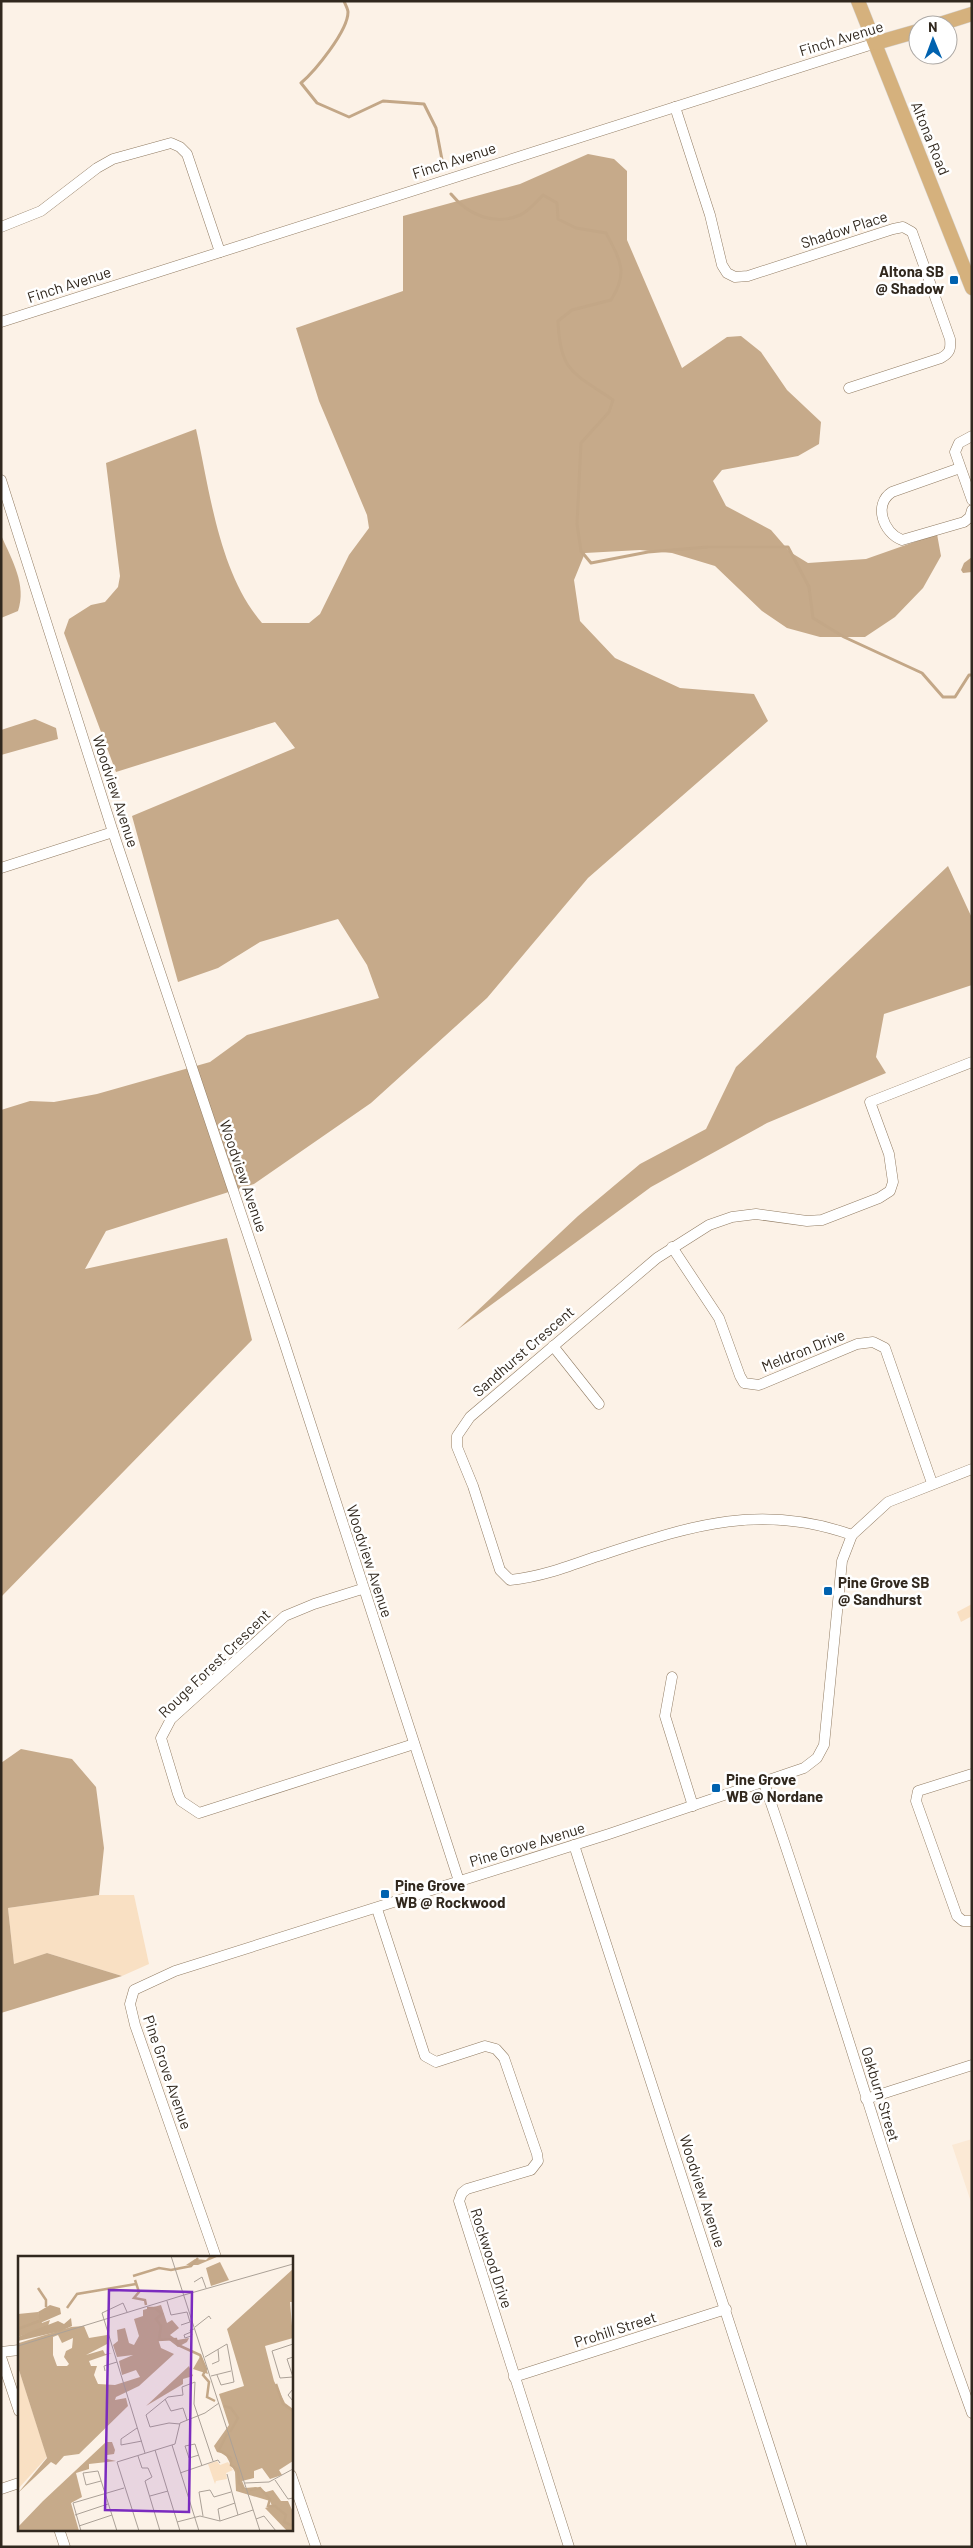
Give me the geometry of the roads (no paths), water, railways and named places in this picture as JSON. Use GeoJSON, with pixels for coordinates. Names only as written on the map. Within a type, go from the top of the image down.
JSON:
{"type":"FeatureCollection","features":[{"type":"Feature","properties":{"kind":"main road","name":"Altona Road"},"geometry":{"type":"LineString","coordinates":[[858,1],[972,288]]}},
{"type":"Feature","properties":{"kind":"main road"},"geometry":{"type":"LineString","coordinates":[[958,18],[972,14]]}},
{"type":"Feature","properties":{"kind":"main road","name":"Finch Avenue"},"geometry":{"type":"LineString","coordinates":[[876,43],[908,34]]}},
{"type":"Feature","properties":{"kind":"street","name":"Finch Avenue"},"geometry":{"type":"LineString","coordinates":[[1,322],[876,43]]}},
{"type":"Feature","properties":{"kind":"street","name":"Shadow Place"},"geometry":{"type":"LineString","coordinates":[[675,107],[710,215],[722,264],[727,273],[735,277],[748,276],[893,229],[903,227],[912,232],[950,339],[951,348],[948,354],[942,358],[849,388]]}},
{"type":"Feature","properties":{"kind":"street"},"geometry":{"type":"LineString","coordinates":[[1,227],[41,211],[97,168],[114,159],[170,143],[180,147],[187,154],[220,252]]}},
{"type":"Feature","properties":{"kind":"street"},"geometry":{"type":"LineString","coordinates":[[972,436],[963,439],[956,446],[955,452],[972,500]]}},
{"type":"Feature","properties":{"kind":"street"},"geometry":{"type":"LineString","coordinates":[[960,468],[892,492],[884,497],[881,504],[882,514],[887,528],[895,537],[902,540],[964,522],[970,516],[972,510]]}},
{"type":"Feature","properties":{"kind":"street","name":"Woodview Avenue"},"geometry":{"type":"LineString","coordinates":[[1,480],[113,832],[283,1339],[362,1589],[459,1881]]}},
{"type":"Feature","properties":{"kind":"street"},"geometry":{"type":"LineString","coordinates":[[1,868],[113,832]]}},
{"type":"Feature","properties":{"kind":"street","name":"Sandhurst Crescent"},"geometry":{"type":"LineString","coordinates":[[852,1535],[834,1529],[784,1520],[755,1518],[729,1520],[679,1530],[538,1576],[510,1580],[500,1570],[473,1486],[457,1446],[457,1436],[470,1417],[590,1313],[672,1247],[709,1226],[732,1217],[756,1214],[807,1221],[822,1220],[879,1198],[890,1191],[892,1182],[889,1154],[870,1102],[972,1062]]}},
{"type":"Feature","properties":{"kind":"street","name":"Meldron Drive"},"geometry":{"type":"LineString","coordinates":[[672,1247],[719,1318],[740,1376],[744,1382],[759,1384],[857,1344],[873,1342],[885,1348],[932,1483]]}},
{"type":"Feature","properties":{"kind":"street"},"geometry":{"type":"LineString","coordinates":[[553,1346],[599,1404]]}},
{"type":"Feature","properties":{"kind":"street","name":"Pine Grove Avenue"},"geometry":{"type":"LineString","coordinates":[[216,2256],[135,2025],[130,2004],[134,1990],[176,1971],[377,1909],[764,1783],[804,1768],[816,1758],[824,1745],[842,1561],[852,1535],[888,1502],[932,1483],[972,1469]]}},
{"type":"Feature","properties":{"kind":"street","name":"Rouge Forest Crescent"},"geometry":{"type":"LineString","coordinates":[[362,1589],[314,1604],[285,1616],[172,1720],[161,1738],[178,1794],[181,1801],[199,1813],[414,1744]]}},
{"type":"Feature","properties":{"kind":"street"},"geometry":{"type":"LineString","coordinates":[[672,1677],[665,1716],[693,1806]]}},
{"type":"Feature","properties":{"kind":"street"},"geometry":{"type":"LineString","coordinates":[[972,1774],[918,1792],[916,1801],[958,1916],[963,1921],[972,1921]]}},
{"type":"Feature","properties":{"kind":"street","name":"Oakburn Street"},"geometry":{"type":"LineString","coordinates":[[764,1783],[821,1950],[866,2099],[943,2334],[972,2413]]}},
{"type":"Feature","properties":{"kind":"street","name":"Woodview Avenue"},"geometry":{"type":"LineString","coordinates":[[574,1845],[802,2547]]}},
{"type":"Feature","properties":{"kind":"street","name":"Rockwood Drive"},"geometry":{"type":"LineString","coordinates":[[377,1909],[425,2056],[436,2062],[486,2046],[496,2049],[504,2058],[537,2154],[538,2161],[532,2170],[467,2189],[462,2193],[459,2201],[569,2547]]}},
{"type":"Feature","properties":{"kind":"street"},"geometry":{"type":"LineString","coordinates":[[866,2099],[972,2064]]}},
{"type":"Feature","properties":{"kind":"street","name":"Prohill Street"},"geometry":{"type":"LineString","coordinates":[[514,2377],[726,2309]]}},
{"type":"Feature","properties":{"kind":"street"},"geometry":{"type":"LineString","coordinates":[[1,2352],[18,2350]]}},
{"type":"Feature","properties":{"kind":"street"},"geometry":{"type":"LineString","coordinates":[[1,2357],[18,2408]]}},
{"type":"Feature","properties":{"kind":"street"},"geometry":{"type":"LineString","coordinates":[[292,2478],[316,2547]]}},
{"type":"Feature","properties":{"kind":"street"},"geometry":{"type":"LineString","coordinates":[[1,2489],[18,2483]]}},
{"type":"Feature","properties":{"kind":"street"},"geometry":{"type":"LineString","coordinates":[[59,2530],[65,2547]]}},
{"type":"Feature","properties":{"kind":"waterway"},"geometry":{"type":"LineString","coordinates":[[344,1],[348,12],[343,29],[322,60],[301,83],[317,103],[349,117],[383,101],[424,104],[436,128],[443,165]]}},
{"type":"Feature","properties":{"kind":"waterway"},"geometry":{"type":"LineString","coordinates":[[451,194],[465,208],[482,217],[491,219],[510,218],[523,214],[543,195],[557,203],[558,219],[576,228],[606,233],[615,251],[621,274],[617,290],[611,300],[572,310],[558,321],[559,338],[566,362],[579,377],[613,400],[609,412],[581,443],[577,524],[581,551],[591,563],[648,552],[708,547],[788,547],[809,587],[813,618],[844,637],[922,673],[943,697],[955,697],[969,675],[972,675]]}},
{"type":"Feature","properties":{"kind":"place","name":"Altona SB @ Shadow"},"geometry":{"type":"Point","coordinates":[954,280]}},
{"type":"Feature","properties":{"kind":"place","name":"Pine Grove SB @ Sandhurst"},"geometry":{"type":"Point","coordinates":[828,1591]}},
{"type":"Feature","properties":{"kind":"place","name":"Pine Grove WB @ Nordane"},"geometry":{"type":"Point","coordinates":[716,1788]}},
{"type":"Feature","properties":{"kind":"place","name":"Pine Grove WB @ Rockwood"},"geometry":{"type":"Point","coordinates":[385,1894]}}]}
